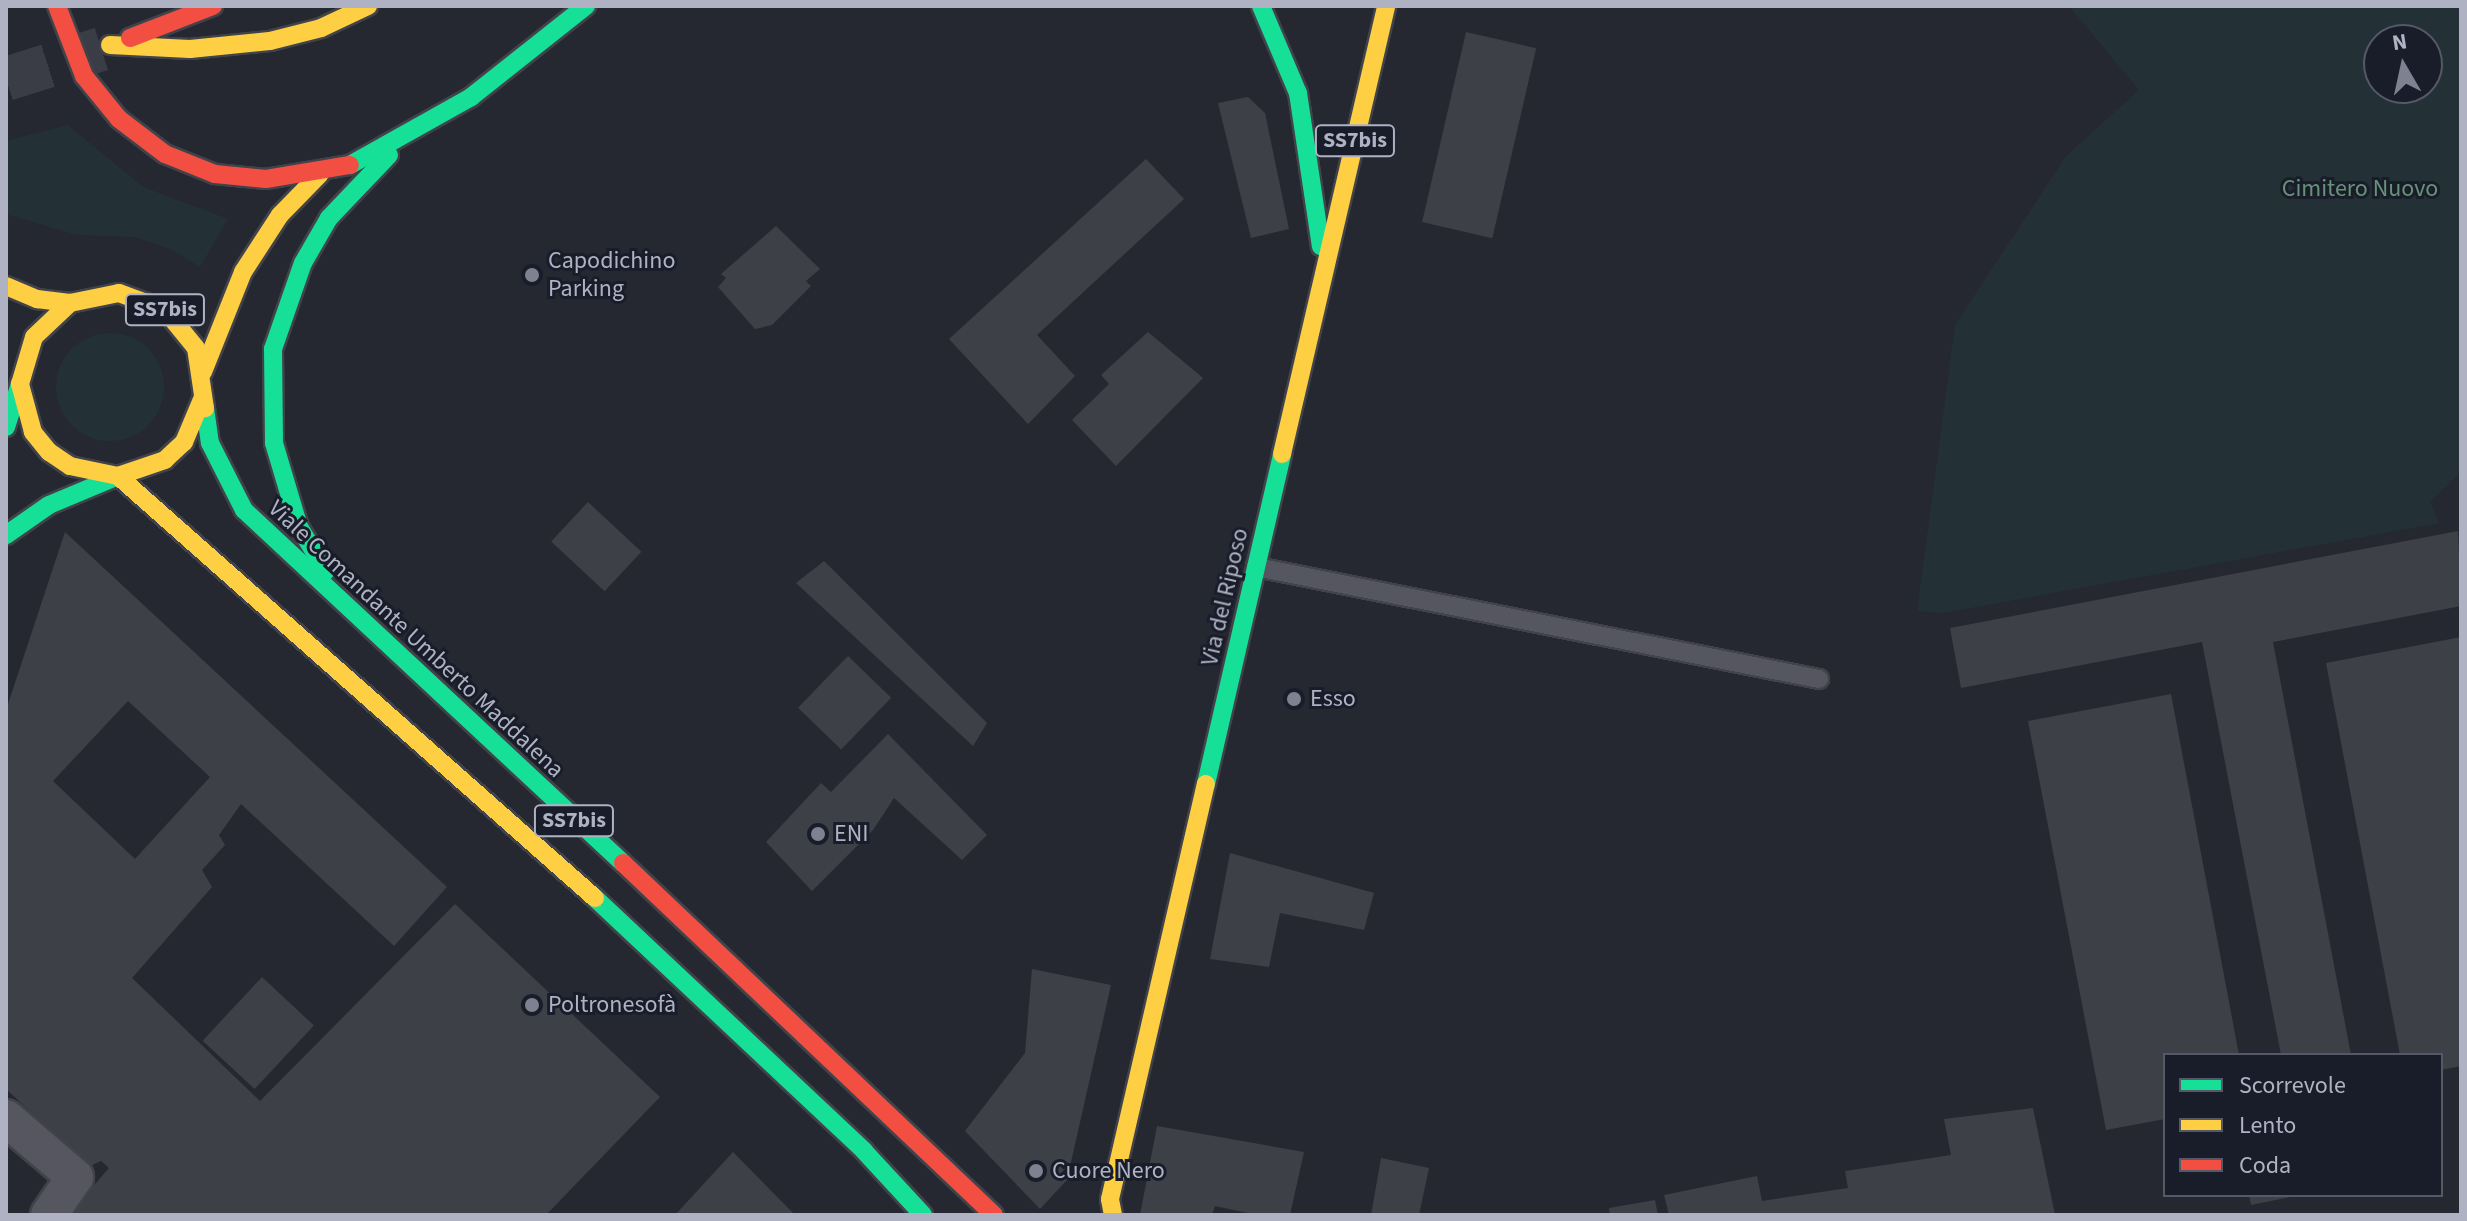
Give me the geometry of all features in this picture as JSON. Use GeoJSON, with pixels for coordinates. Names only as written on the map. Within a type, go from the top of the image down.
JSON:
{"type":"FeatureCollection","features":[{"type":"Feature","properties":{"kind":"main road"},"geometry":{"type":"LineString","coordinates":[[57,6],[84,76],[119,119],[165,154],[215,174],[266,179],[320,174],[360,162],[404,139],[471,97],[586,6]]}},
{"type":"Feature","properties":{"kind":"main road"},"geometry":{"type":"LineString","coordinates":[[213,6],[106,47],[190,49],[270,41],[321,28],[368,6]]}},
{"type":"Feature","properties":{"kind":"main road"},"geometry":{"type":"LineString","coordinates":[[1261,6],[1298,93],[1324,275]]}},
{"type":"Feature","properties":{"kind":"main road","name":"Via del Riposo"},"geometry":{"type":"LineString","coordinates":[[1105,1207],[1386,6]]}},
{"type":"Feature","properties":{"kind":"main road"},"geometry":{"type":"LineString","coordinates":[[347,607],[299,527],[285,488],[270,401],[273,349],[303,263],[329,218],[404,139]]}},
{"type":"Feature","properties":{"kind":"main road"},"geometry":{"type":"LineString","coordinates":[[203,372],[243,272],[280,215],[320,174]]}},
{"type":"Feature","properties":{"kind":"main road","name":"Viale Comandante Umberto Maddalena"},"geometry":{"type":"LineString","coordinates":[[6,286],[37,299],[70,303],[119,293],[165,310],[196,348],[203,372],[203,397],[210,443],[231,491],[266,532],[892,1113],[994,1215]]}},
{"type":"Feature","properties":{"kind":"main road"},"geometry":{"type":"LineString","coordinates":[[6,427],[34,337],[70,303]]}},
{"type":"Feature","properties":{"kind":"main road"},"geometry":{"type":"LineString","coordinates":[[6,371],[20,384]]}},
{"type":"Feature","properties":{"kind":"main road","name":"SS7bis"},"geometry":{"type":"LineString","coordinates":[[20,384],[33,432],[49,452],[70,466],[118,476],[638,937],[864,1151],[923,1215]]}},
{"type":"Feature","properties":{"kind":"main road","name":"Viale Comandante Umberto Maddalena"},"geometry":{"type":"LineString","coordinates":[[6,535],[49,505],[165,460],[190,432],[203,397]]}},
{"type":"Feature","properties":{"kind":"street"},"geometry":{"type":"LineString","coordinates":[[6,1118],[75,1177],[49,1215]]}},
{"type":"Feature","properties":{"kind":"lane"},"geometry":{"type":"LineString","coordinates":[[1256,567],[1819,679]]}},
{"type":"Feature","properties":{"kind":"green space","name":"Cimitero Nuovo"},"geometry":{"type":"Polygon","coordinates":[[[2069,6],[2461,6],[2461,472],[2430,502],[2439,523],[1943,613],[1917,611],[1955,325],[2066,156],[2139,90],[2069,6]]]}},
{"type":"Feature","properties":{"kind":"green space"},"geometry":{"type":"Polygon","coordinates":[[[68,125],[143,187],[228,219],[200,267],[175,251],[135,237],[77,235],[6,214],[6,141],[68,125]]]}},
{"type":"Feature","properties":{"kind":"green space"},"geometry":{"type":"Polygon","coordinates":[[[110,333],[140,342],[148,349],[155,357],[164,387],[155,417],[148,425],[140,432],[110,441],[80,432],[72,425],[65,417],[56,387],[65,357],[72,349],[80,342],[110,333]]]}},
{"type":"Feature","properties":{"kind":"building"},"geometry":{"type":"Polygon","coordinates":[[[1466,32],[1536,48],[1492,238],[1422,222],[1466,32]]]}},
{"type":"Feature","properties":{"kind":"building"},"geometry":{"type":"Polygon","coordinates":[[[1248,97],[1265,113],[1289,229],[1251,238],[1218,103],[1248,97]]]}},
{"type":"Feature","properties":{"kind":"building"},"geometry":{"type":"Polygon","coordinates":[[[1146,159],[1184,199],[1037,335],[1075,376],[1028,424],[949,339],[1146,159]]]}},
{"type":"Feature","properties":{"kind":"building"},"geometry":{"type":"Polygon","coordinates":[[[776,226],[820,269],[806,281],[811,286],[772,325],[755,329],[718,287],[726,278],[721,274],[776,226]]]}},
{"type":"Feature","properties":{"kind":"building"},"geometry":{"type":"Polygon","coordinates":[[[1148,332],[1203,378],[1116,466],[1072,420],[1109,384],[1101,375],[1148,332]]]}},
{"type":"Feature","properties":{"kind":"building"},"geometry":{"type":"Polygon","coordinates":[[[588,502],[641,552],[605,591],[551,541],[588,502]]]}},
{"type":"Feature","properties":{"kind":"building"},"geometry":{"type":"Polygon","coordinates":[[[2458,531],[2461,606],[2273,642],[2351,1053],[2281,1053],[2202,642],[1961,688],[1950,628],[2458,531]]]}},
{"type":"Feature","properties":{"kind":"building"},"geometry":{"type":"Polygon","coordinates":[[[65,532],[447,887],[394,946],[241,804],[219,835],[225,845],[202,870],[212,887],[132,978],[260,1101],[455,904],[660,1097],[546,1215],[68,1215],[109,1168],[101,1161],[90,1166],[6,1089],[6,710],[65,532]],[[128,701],[53,781],[135,859],[210,777],[128,701]]]}},
{"type":"Feature","properties":{"kind":"building"},"geometry":{"type":"Polygon","coordinates":[[[824,561],[987,723],[973,746],[796,583],[824,561]]]}},
{"type":"Feature","properties":{"kind":"building"},"geometry":{"type":"Polygon","coordinates":[[[2461,637],[2461,1066],[2443,1070],[2443,1053],[2400,1053],[2326,663],[2461,637]]]}},
{"type":"Feature","properties":{"kind":"building"},"geometry":{"type":"Polygon","coordinates":[[[848,656],[891,698],[841,749],[798,708],[848,656]]]}},
{"type":"Feature","properties":{"kind":"building"},"geometry":{"type":"Polygon","coordinates":[[[2171,694],[2239,1053],[2163,1053],[2163,1119],[2106,1130],[2028,721],[2171,694]]]}},
{"type":"Feature","properties":{"kind":"building"},"geometry":{"type":"Polygon","coordinates":[[[888,734],[987,835],[962,860],[894,798],[873,830],[812,891],[766,842],[821,783],[831,792],[888,734]]]}},
{"type":"Feature","properties":{"kind":"building"},"geometry":{"type":"Polygon","coordinates":[[[1230,853],[1374,893],[1364,930],[1280,913],[1269,967],[1210,959],[1230,853]]]}},
{"type":"Feature","properties":{"kind":"building"},"geometry":{"type":"Polygon","coordinates":[[[1032,969],[1111,985],[1067,1180],[1040,1209],[965,1131],[1025,1053],[1032,969]]]}},
{"type":"Feature","properties":{"kind":"building"},"geometry":{"type":"Polygon","coordinates":[[[262,977],[314,1025],[255,1089],[203,1041],[262,977]]]}},
{"type":"Feature","properties":{"kind":"building"},"geometry":{"type":"Polygon","coordinates":[[[2033,1108],[2055,1215],[1669,1215],[1664,1195],[1757,1176],[1762,1201],[1848,1188],[1845,1171],[1951,1155],[1944,1119],[2033,1108]]]}},
{"type":"Feature","properties":{"kind":"building"},"geometry":{"type":"Polygon","coordinates":[[[1157,1126],[1304,1152],[1290,1215],[1257,1215],[1215,1206],[1212,1215],[1140,1215],[1157,1126]]]}},
{"type":"Feature","properties":{"kind":"building"},"geometry":{"type":"Polygon","coordinates":[[[733,1152],[795,1215],[675,1215],[733,1152]]]}},
{"type":"Feature","properties":{"kind":"building"},"geometry":{"type":"Polygon","coordinates":[[[1381,1158],[1429,1168],[1419,1215],[1371,1215],[1381,1158]]]}},
{"type":"Feature","properties":{"kind":"building"},"geometry":{"type":"Polygon","coordinates":[[[2249,1197],[2290,1197],[2251,1205],[2249,1197]]]}},
{"type":"Feature","properties":{"kind":"building"},"geometry":{"type":"Polygon","coordinates":[[[1655,1200],[1658,1215],[1610,1215],[1609,1208],[1655,1200]]]}},
{"type":"Feature","properties":{"kind":"tunnel"},"geometry":{"type":"LineString","coordinates":[[6,79],[101,49]]}},
{"type":"Feature","properties":{"kind":"traffic: fast"},"geometry":{"type":"LineString","coordinates":[[350,165],[471,97],[586,6]]}},
{"type":"Feature","properties":{"kind":"traffic: fast"},"geometry":{"type":"LineString","coordinates":[[1261,6],[1298,93],[1321,246]]}},
{"type":"Feature","properties":{"kind":"traffic: fast"},"geometry":{"type":"LineString","coordinates":[[326,571],[299,527],[274,443],[273,349],[303,263],[329,218],[389,155]]}},
{"type":"Feature","properties":{"kind":"traffic: fast"},"geometry":{"type":"LineString","coordinates":[[6,427],[20,384]]}},
{"type":"Feature","properties":{"kind":"traffic: fast"},"geometry":{"type":"LineString","coordinates":[[205,408],[210,443],[244,510],[623,863]]}},
{"type":"Feature","properties":{"kind":"traffic: fast"},"geometry":{"type":"LineString","coordinates":[[1206,784],[1282,454]]}},
{"type":"Feature","properties":{"kind":"traffic: fast"},"geometry":{"type":"LineString","coordinates":[[6,535],[49,505],[118,476]]}},
{"type":"Feature","properties":{"kind":"traffic: fast"},"geometry":{"type":"LineString","coordinates":[[595,898],[864,1151],[923,1215]]}},
{"type":"Feature","properties":{"kind":"traffic: slow"},"geometry":{"type":"LineString","coordinates":[[110,45],[190,49],[270,41],[321,28],[368,6]]}},
{"type":"Feature","properties":{"kind":"traffic: slow"},"geometry":{"type":"LineString","coordinates":[[1282,454],[1386,6]]}},
{"type":"Feature","properties":{"kind":"traffic: slow"},"geometry":{"type":"LineString","coordinates":[[203,372],[243,272],[280,215],[320,174]]}},
{"type":"Feature","properties":{"kind":"traffic: slow"},"geometry":{"type":"LineString","coordinates":[[6,286],[37,299],[70,303]]}},
{"type":"Feature","properties":{"kind":"traffic: slow"},"geometry":{"type":"LineString","coordinates":[[203,397],[184,442],[165,460],[118,476],[70,466],[49,452],[33,432],[20,384],[34,337],[70,303],[119,293],[165,310],[196,348],[205,408]]}},
{"type":"Feature","properties":{"kind":"traffic: slow"},"geometry":{"type":"LineString","coordinates":[[118,476],[595,898]]}},
{"type":"Feature","properties":{"kind":"traffic: slow"},"geometry":{"type":"LineString","coordinates":[[1113,1215],[1110,1199],[1206,784]]}},
{"type":"Feature","properties":{"kind":"traffic: jam"},"geometry":{"type":"LineString","coordinates":[[57,6],[84,76],[119,119],[165,154],[215,174],[266,179],[350,165]]}},
{"type":"Feature","properties":{"kind":"traffic: jam"},"geometry":{"type":"LineString","coordinates":[[130,38],[213,6]]}},
{"type":"Feature","properties":{"kind":"traffic: jam"},"geometry":{"type":"LineString","coordinates":[[623,863],[994,1215]]}},
{"type":"Feature","properties":{"kind":"place","name":"Capodichino Parking"},"geometry":{"type":"Point","coordinates":[532,275]}},
{"type":"Feature","properties":{"kind":"place","name":"Esso"},"geometry":{"type":"Point","coordinates":[1294,699]}},
{"type":"Feature","properties":{"kind":"place","name":"ENI"},"geometry":{"type":"Point","coordinates":[818,834]}},
{"type":"Feature","properties":{"kind":"place","name":"Poltronesofà"},"geometry":{"type":"Point","coordinates":[532,1005]}},
{"type":"Feature","properties":{"kind":"place","name":"Cuore Nero"},"geometry":{"type":"Point","coordinates":[1036,1171]}}]}
